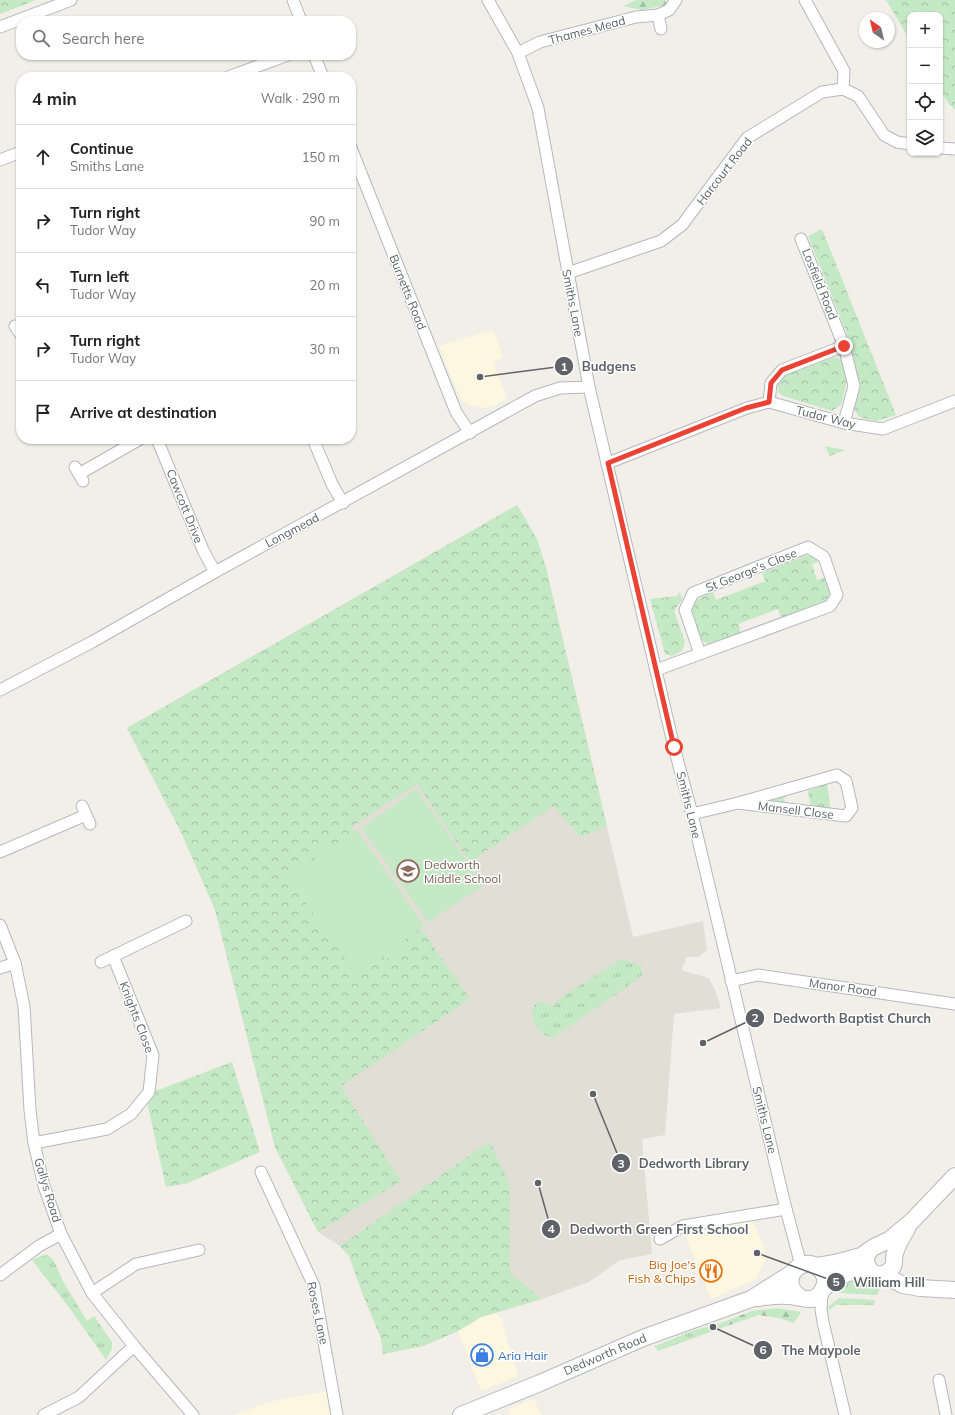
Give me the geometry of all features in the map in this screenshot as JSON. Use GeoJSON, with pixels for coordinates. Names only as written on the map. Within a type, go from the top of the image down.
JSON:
{"type":"FeatureCollection","features":[{"type":"Feature","properties":{"kind":"main road","name":"Dedworth Road"},"geometry":{"type":"LineString","coordinates":[[461,1415],[643,1338],[751,1299],[804,1268],[835,1263],[861,1256],[874,1247],[894,1237],[911,1222],[955,1176]]}},
{"type":"Feature","properties":{"kind":"main road","name":"Dedworth Road"},"geometry":{"type":"LineString","coordinates":[[751,1299],[772,1296],[812,1299],[818,1296],[832,1280],[846,1274],[862,1270],[876,1272],[891,1269],[900,1242],[911,1222]]}},
{"type":"Feature","properties":{"kind":"main road"},"geometry":{"type":"LineString","coordinates":[[912,1286],[905,1279],[888,1248],[874,1247],[865,1259],[867,1266],[876,1272],[897,1283],[920,1288],[955,1290]]}},
{"type":"Feature","properties":{"kind":"main road"},"geometry":{"type":"LineString","coordinates":[[803,1298],[795,1294],[791,1287],[790,1281],[804,1268],[824,1275],[826,1281],[823,1290]]}},
{"type":"Feature","properties":{"kind":"street"},"geometry":{"type":"LineString","coordinates":[[29,16],[71,0]]}},
{"type":"Feature","properties":{"kind":"street"},"geometry":{"type":"LineString","coordinates":[[293,0],[299,16]]}},
{"type":"Feature","properties":{"kind":"street","name":"Smiths Lane"},"geometry":{"type":"LineString","coordinates":[[488,0],[518,53],[538,108],[589,387],[786,1209],[804,1268]]}},
{"type":"Feature","properties":{"kind":"street"},"geometry":{"type":"LineString","coordinates":[[661,29],[658,15],[669,10],[676,0]]}},
{"type":"Feature","properties":{"kind":"street"},"geometry":{"type":"LineString","coordinates":[[805,0],[844,71],[843,89],[858,96],[884,135],[897,142],[907,144]]}},
{"type":"Feature","properties":{"kind":"street","name":"Thames Mead"},"geometry":{"type":"LineString","coordinates":[[518,53],[540,42],[636,17],[658,15]]}},
{"type":"Feature","properties":{"kind":"street"},"geometry":{"type":"LineString","coordinates":[[0,27],[16,21]]}},
{"type":"Feature","properties":{"kind":"street"},"geometry":{"type":"LineString","coordinates":[[242,72],[274,60]]}},
{"type":"Feature","properties":{"kind":"street"},"geometry":{"type":"LineString","coordinates":[[316,60],[320,72]]}},
{"type":"Feature","properties":{"kind":"street","name":"Harcourt Road"},"geometry":{"type":"LineString","coordinates":[[568,273],[661,241],[682,225],[747,138],[822,92],[843,89]]}},
{"type":"Feature","properties":{"kind":"street"},"geometry":{"type":"LineString","coordinates":[[943,148],[955,150]]}},
{"type":"Feature","properties":{"kind":"street"},"geometry":{"type":"LineString","coordinates":[[0,160],[16,154]]}},
{"type":"Feature","properties":{"kind":"street","name":"Burnetts Road"},"geometry":{"type":"LineString","coordinates":[[356,161],[456,412],[470,433]]}},
{"type":"Feature","properties":{"kind":"street","name":"Losfield Road"},"geometry":{"type":"LineString","coordinates":[[801,239],[844,346],[854,386],[844,423]]}},
{"type":"Feature","properties":{"kind":"street"},"geometry":{"type":"LineString","coordinates":[[608,463],[746,408],[769,402],[771,383],[782,370],[844,346]]}},
{"type":"Feature","properties":{"kind":"street","name":"Longmead"},"geometry":{"type":"LineString","coordinates":[[0,690],[92,642],[215,572],[343,503],[535,396],[560,388],[589,387]]}},
{"type":"Feature","properties":{"kind":"street","name":"Tudor Way"},"geometry":{"type":"LineString","coordinates":[[769,402],[844,423],[883,429],[955,401]]}},
{"type":"Feature","properties":{"kind":"street"},"geometry":{"type":"LineString","coordinates":[[79,474],[131,444]]}},
{"type":"Feature","properties":{"kind":"street","name":"Cawcott Drive"},"geometry":{"type":"LineString","coordinates":[[159,444],[203,550],[215,572]]}},
{"type":"Feature","properties":{"kind":"street"},"geometry":{"type":"LineString","coordinates":[[315,444],[332,484],[343,503]]}},
{"type":"Feature","properties":{"kind":"street","name":"St George's Close"},"geometry":{"type":"LineString","coordinates":[[656,670],[700,654],[830,606],[837,594],[824,557],[808,547],[693,593],[685,610],[700,654]]}},
{"type":"Feature","properties":{"kind":"street","name":"Mansell Close"},"geometry":{"type":"LineString","coordinates":[[692,814],[738,803],[837,775],[846,780],[852,808],[846,816],[738,803]]}},
{"type":"Feature","properties":{"kind":"street"},"geometry":{"type":"LineString","coordinates":[[0,852],[86,815]]}},
{"type":"Feature","properties":{"kind":"street"},"geometry":{"type":"LineString","coordinates":[[100,962],[171,933],[186,921]]}},
{"type":"Feature","properties":{"kind":"street","name":"Gallys Road"},"geometry":{"type":"LineString","coordinates":[[0,925],[15,963],[24,1006],[30,1110],[34,1143],[44,1186],[61,1234],[92,1293],[134,1346],[193,1415]]}},
{"type":"Feature","properties":{"kind":"street","name":"Knights Close"},"geometry":{"type":"LineString","coordinates":[[34,1143],[107,1129],[131,1114],[149,1092],[153,1055],[114,956]]}},
{"type":"Feature","properties":{"kind":"street"},"geometry":{"type":"LineString","coordinates":[[0,968],[15,963]]}},
{"type":"Feature","properties":{"kind":"street","name":"Manor Road"},"geometry":{"type":"LineString","coordinates":[[731,981],[758,975],[955,1004]]}},
{"type":"Feature","properties":{"kind":"street","name":"Roses Lane"},"geometry":{"type":"LineString","coordinates":[[261,1172],[314,1286],[337,1415]]}},
{"type":"Feature","properties":{"kind":"street"},"geometry":{"type":"LineString","coordinates":[[660,1239],[683,1226],[786,1209]]}},
{"type":"Feature","properties":{"kind":"street"},"geometry":{"type":"LineString","coordinates":[[0,1276],[39,1246],[61,1234]]}},
{"type":"Feature","properties":{"kind":"street"},"geometry":{"type":"LineString","coordinates":[[92,1293],[136,1264],[199,1250]]}},
{"type":"Feature","properties":{"kind":"street"},"geometry":{"type":"LineString","coordinates":[[823,1290],[821,1309],[823,1322],[845,1415]]}},
{"type":"Feature","properties":{"kind":"street"},"geometry":{"type":"LineString","coordinates":[[803,1298],[817,1310],[823,1322]]}},
{"type":"Feature","properties":{"kind":"street"},"geometry":{"type":"LineString","coordinates":[[44,1415],[79,1397],[134,1346]]}},
{"type":"Feature","properties":{"kind":"street"},"geometry":{"type":"LineString","coordinates":[[939,1380],[946,1415]]}},
{"type":"Feature","properties":{"kind":"shaded area"},"geometry":{"type":"Polygon","coordinates":[[[493,330],[503,357],[493,362],[507,399],[493,406],[483,408],[467,404],[461,400],[439,346],[493,330]]]}},
{"type":"Feature","properties":{"kind":"shaded area","name":"Dedworth Middle School"},"geometry":{"type":"Polygon","coordinates":[[[517,505],[537,539],[546,568],[633,937],[703,921],[707,950],[699,957],[687,957],[681,970],[709,978],[721,1008],[674,1014],[665,1135],[642,1139],[652,1254],[620,1260],[589,1282],[542,1299],[481,1317],[458,1331],[423,1346],[383,1354],[381,1338],[349,1256],[340,1246],[318,1232],[275,1147],[215,910],[181,832],[127,728],[517,505]]]}},
{"type":"Feature","properties":{"kind":"shaded area"},"geometry":{"type":"Polygon","coordinates":[[[751,1217],[767,1256],[756,1279],[711,1299],[685,1235],[696,1222],[751,1217]]]}},
{"type":"Feature","properties":{"kind":"shaded area"},"geometry":{"type":"Polygon","coordinates":[[[495,1312],[501,1319],[518,1376],[481,1391],[458,1331],[481,1317],[495,1312]]]}},
{"type":"Feature","properties":{"kind":"shaded area"},"geometry":{"type":"Polygon","coordinates":[[[329,1391],[334,1415],[233,1415],[274,1401],[329,1391]]]}},
{"type":"Feature","properties":{"kind":"shaded area"},"geometry":{"type":"Polygon","coordinates":[[[534,1399],[541,1415],[510,1415],[508,1409],[534,1399]]]}},
{"type":"Feature","properties":{"kind":"green space"},"geometry":{"type":"Polygon","coordinates":[[[0,0],[36,0],[0,14],[0,0]]]}},
{"type":"Feature","properties":{"kind":"green space"},"geometry":{"type":"Polygon","coordinates":[[[636,0],[666,0],[666,5],[642,10],[623,6],[636,0]]]}},
{"type":"Feature","properties":{"kind":"green space"},"geometry":{"type":"Polygon","coordinates":[[[886,0],[955,0],[955,110],[948,103],[943,94],[943,12],[907,12],[907,35],[895,15],[895,12],[893,12],[886,0]]]}},
{"type":"Feature","properties":{"kind":"green space"},"geometry":{"type":"Polygon","coordinates":[[[822,229],[896,415],[876,421],[859,417],[854,409],[858,385],[851,344],[808,236],[822,229]]]}},
{"type":"Feature","properties":{"kind":"green space"},"geometry":{"type":"Polygon","coordinates":[[[833,357],[841,360],[848,376],[841,405],[832,411],[783,396],[778,392],[778,382],[783,376],[833,357]]]}},
{"type":"Feature","properties":{"kind":"green space"},"geometry":{"type":"Polygon","coordinates":[[[825,446],[845,450],[830,456],[825,446]]]}},
{"type":"Feature","properties":{"kind":"green space","name":"Dedworth Middle School"},"geometry":{"type":"Polygon","coordinates":[[[517,505],[537,539],[546,568],[607,826],[580,837],[554,806],[470,862],[417,784],[351,827],[470,999],[341,1086],[401,1181],[318,1232],[275,1147],[215,910],[181,832],[127,728],[517,505]]]}},
{"type":"Feature","properties":{"kind":"green space"},"geometry":{"type":"Polygon","coordinates":[[[807,555],[815,557],[820,561],[812,564],[817,580],[826,577],[830,592],[827,601],[781,618],[778,609],[738,624],[741,633],[709,645],[701,639],[691,610],[698,599],[713,592],[716,600],[765,581],[762,573],[807,555]]]}},
{"type":"Feature","properties":{"kind":"green space"},"geometry":{"type":"Polygon","coordinates":[[[680,592],[682,600],[674,611],[685,642],[682,651],[672,656],[665,654],[650,599],[677,596],[680,592]]]}},
{"type":"Feature","properties":{"kind":"green space"},"geometry":{"type":"Polygon","coordinates":[[[827,784],[831,811],[811,809],[808,791],[827,784]]]}},
{"type":"Feature","properties":{"kind":"green space"},"geometry":{"type":"Polygon","coordinates":[[[416,789],[484,885],[428,922],[362,828],[416,789]]]}},
{"type":"Feature","properties":{"kind":"green space"},"geometry":{"type":"Polygon","coordinates":[[[784,794],[786,797],[783,799],[790,807],[773,804],[772,800],[775,797],[784,794]]]}},
{"type":"Feature","properties":{"kind":"green space","name":"Dedworth Middle School"},"geometry":{"type":"Polygon","coordinates":[[[357,830],[424,925],[399,944],[402,948],[386,959],[382,955],[356,973],[288,878],[315,859],[311,853],[329,842],[332,847],[357,830]]]}},
{"type":"Feature","properties":{"kind":"green space"},"geometry":{"type":"Polygon","coordinates":[[[621,959],[642,966],[642,975],[553,1038],[542,1034],[533,1021],[532,1010],[538,1001],[554,1006],[557,1000],[621,959]]]}},
{"type":"Feature","properties":{"kind":"green space"},"geometry":{"type":"Polygon","coordinates":[[[232,1062],[260,1152],[188,1183],[166,1187],[147,1102],[153,1092],[232,1062]]]}},
{"type":"Feature","properties":{"kind":"green space"},"geometry":{"type":"Polygon","coordinates":[[[490,1141],[510,1185],[510,1273],[542,1299],[481,1317],[458,1331],[423,1346],[383,1354],[381,1338],[349,1256],[340,1246],[490,1141]]]}},
{"type":"Feature","properties":{"kind":"green space"},"geometry":{"type":"Polygon","coordinates":[[[47,1254],[54,1261],[63,1281],[87,1321],[94,1316],[112,1342],[112,1349],[106,1360],[71,1310],[32,1260],[47,1254]]]}},
{"type":"Feature","properties":{"kind":"green space"},"geometry":{"type":"Polygon","coordinates":[[[863,1276],[872,1278],[882,1284],[877,1295],[841,1293],[834,1287],[863,1276]]]}},
{"type":"Feature","properties":{"kind":"green space"},"geometry":{"type":"Polygon","coordinates":[[[839,1298],[875,1300],[874,1305],[835,1305],[830,1310],[827,1308],[839,1298]]]}},
{"type":"Feature","properties":{"kind":"green space"},"geometry":{"type":"Polygon","coordinates":[[[777,1308],[801,1312],[794,1323],[778,1318],[759,1315],[721,1328],[718,1324],[752,1311],[777,1308]]]}},
{"type":"Feature","properties":{"kind":"green space"},"geometry":{"type":"Polygon","coordinates":[[[718,1324],[721,1328],[658,1351],[655,1346],[692,1331],[718,1324]]]}},
{"type":"Feature","properties":{"kind":"place","name":"Budgens"},"geometry":{"type":"Point","coordinates":[480,377]}},
{"type":"Feature","properties":{"kind":"place","name":"Dedworth Middle School"},"geometry":{"type":"Point","coordinates":[408,871]}},
{"type":"Feature","properties":{"kind":"place","name":"Dedworth Baptist Church"},"geometry":{"type":"Point","coordinates":[703,1043]}},
{"type":"Feature","properties":{"kind":"place","name":"Dedworth Library"},"geometry":{"type":"Point","coordinates":[593,1094]}},
{"type":"Feature","properties":{"kind":"place","name":"Dedworth Green First School"},"geometry":{"type":"Point","coordinates":[538,1183]}},
{"type":"Feature","properties":{"kind":"place","name":"William Hill"},"geometry":{"type":"Point","coordinates":[757,1253]}},
{"type":"Feature","properties":{"kind":"place","name":"Big Joe's Fish & Chips"},"geometry":{"type":"Point","coordinates":[711,1271]}},
{"type":"Feature","properties":{"kind":"place","name":"The Maypole"},"geometry":{"type":"Point","coordinates":[713,1327]}},
{"type":"Feature","properties":{"kind":"place","name":"Aria Hair"},"geometry":{"type":"Point","coordinates":[482,1355]}},
{"type":"Feature","properties":{"kind":"route"},"geometry":{"type":"LineString","coordinates":[[674,747],[608,463],[746,408],[769,402],[771,383],[782,370],[844,346]]}}]}
